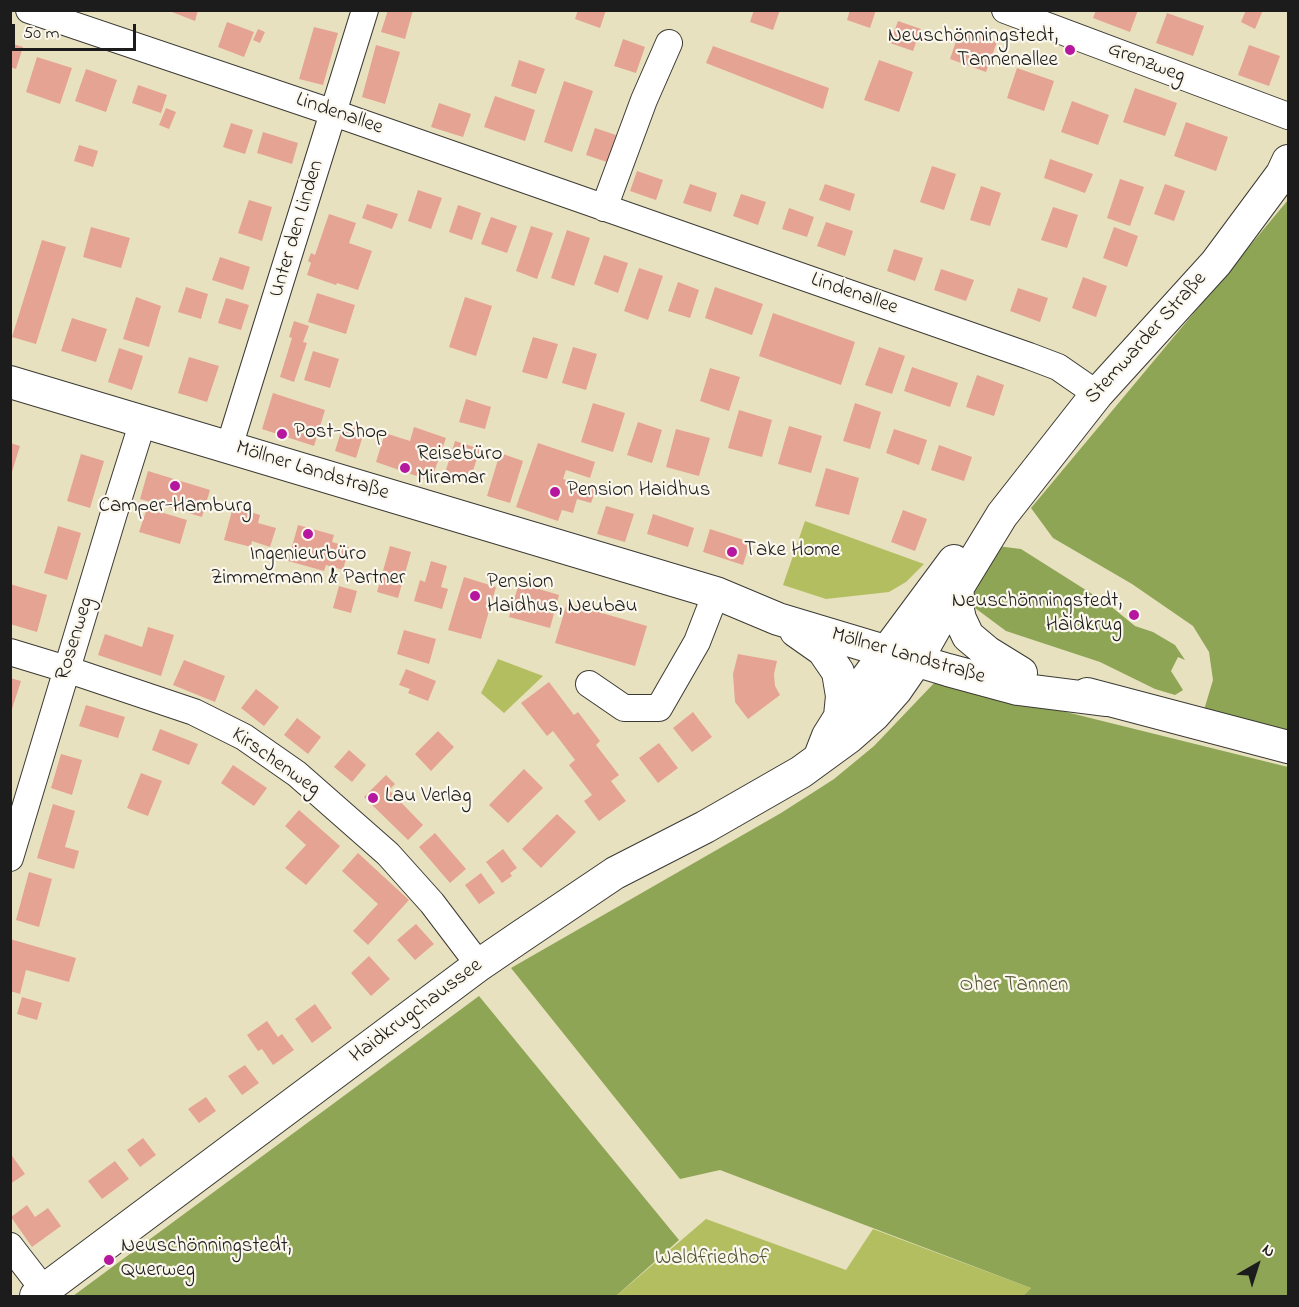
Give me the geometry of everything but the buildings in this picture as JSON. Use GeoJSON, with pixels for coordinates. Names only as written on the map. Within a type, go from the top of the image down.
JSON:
{"type":"FeatureCollection","features":[{"type":"Feature","properties":{"kind":"main road","name":"Stemwarder Straße"},"geometry":{"type":"LineString","coordinates":[[906,648],[958,587],[1002,514],[1097,394],[1216,263],[1282,174],[1288,161]]}},
{"type":"Feature","properties":{"kind":"main road","name":"Möllner Landstraße"},"geometry":{"type":"LineString","coordinates":[[10,382],[716,593],[778,619],[1021,673],[1105,700],[1288,747]]}},
{"type":"Feature","properties":{"kind":"main road","name":"Stemwarder Straße"},"geometry":{"type":"LineString","coordinates":[[906,648],[956,558],[1002,514]]}},
{"type":"Feature","properties":{"kind":"main road"},"geometry":{"type":"LineString","coordinates":[[958,587],[957,605],[960,620],[968,636],[981,648],[1021,673]]}},
{"type":"Feature","properties":{"kind":"main road","name":"Möllner Landstraße"},"geometry":{"type":"LineString","coordinates":[[716,593],[792,604],[1018,689],[1105,700]]}},
{"type":"Feature","properties":{"kind":"main road"},"geometry":{"type":"LineString","coordinates":[[778,619],[818,646],[830,659],[838,672],[841,683],[840,716]]}},
{"type":"Feature","properties":{"kind":"main road","name":"Haidkrugchaussee"},"geometry":{"type":"LineString","coordinates":[[818,759],[840,716],[906,648]]}},
{"type":"Feature","properties":{"kind":"main road","name":"Haidkrugchaussee"},"geometry":{"type":"LineString","coordinates":[[40,1293],[479,965],[615,873],[705,827],[801,772],[874,715],[896,690],[906,648]]}},
{"type":"Feature","properties":{"kind":"street","name":"Lindenallee"},"geometry":{"type":"LineString","coordinates":[[29,10],[74,18],[604,208],[1058,367],[1097,394]]}},
{"type":"Feature","properties":{"kind":"street","name":"Unter den Linden"},"geometry":{"type":"LineString","coordinates":[[229,447],[365,10]]}},
{"type":"Feature","properties":{"kind":"street","name":"Grenzweg"},"geometry":{"type":"LineString","coordinates":[[1005,10],[1288,116]]}},
{"type":"Feature","properties":{"kind":"street"},"geometry":{"type":"LineString","coordinates":[[604,208],[644,100],[669,43]]}},
{"type":"Feature","properties":{"kind":"street","name":"Rosenweg"},"geometry":{"type":"LineString","coordinates":[[10,858],[143,422]]}},
{"type":"Feature","properties":{"kind":"street"},"geometry":{"type":"LineString","coordinates":[[589,684],[624,708],[659,708],[697,642],[716,593]]}},
{"type":"Feature","properties":{"kind":"street","name":"Kirschenweg"},"geometry":{"type":"LineString","coordinates":[[10,652],[194,712],[244,736],[297,774],[388,854],[432,903],[479,965]]}},
{"type":"Feature","properties":{"kind":"street"},"geometry":{"type":"LineString","coordinates":[[10,1246],[40,1293]]}},
{"type":"Feature","properties":{"kind":"green space"},"geometry":{"type":"Polygon","coordinates":[[[1288,200],[1288,731],[1204,710],[1213,680],[1209,652],[1193,626],[1132,584],[1053,538],[1031,508],[1288,200]]]}},
{"type":"Feature","properties":{"kind":"green space"},"geometry":{"type":"Polygon","coordinates":[[[805,521],[924,564],[906,582],[889,592],[826,599],[783,585],[805,521]]]}},
{"type":"Feature","properties":{"kind":"green space"},"geometry":{"type":"Polygon","coordinates":[[[997,546],[1021,549],[1108,604],[1135,626],[1153,632],[1175,645],[1185,660],[1178,657],[1171,671],[1183,690],[1175,695],[1155,689],[1100,662],[1006,631],[975,608],[973,597],[980,573],[997,546]]]}},
{"type":"Feature","properties":{"kind":"green space"},"geometry":{"type":"Polygon","coordinates":[[[498,659],[543,676],[504,713],[481,693],[498,659]]]}},
{"type":"Feature","properties":{"kind":"green space","name":"Oher Tannen"},"geometry":{"type":"Polygon","coordinates":[[[937,680],[1288,767],[1288,1296],[1023,1296],[1031,1288],[720,1170],[680,1179],[511,968],[781,813],[834,779],[874,746],[937,680]]]}},
{"type":"Feature","properties":{"kind":"green space"},"geometry":{"type":"Polygon","coordinates":[[[479,996],[679,1240],[616,1296],[73,1296],[479,996]]]}},
{"type":"Feature","properties":{"kind":"green space","name":"Waldfriedhof"},"geometry":{"type":"Polygon","coordinates":[[[706,1219],[846,1270],[873,1229],[1031,1288],[1023,1296],[616,1296],[706,1219]]]}},
{"type":"Feature","properties":{"kind":"place","name":"Neuschönningstedt, Tannenallee"},"geometry":{"type":"Point","coordinates":[1070,50]}},
{"type":"Feature","properties":{"kind":"place","name":"Post-Shop"},"geometry":{"type":"Point","coordinates":[282,434]}},
{"type":"Feature","properties":{"kind":"place","name":"Reisebüro Miramar"},"geometry":{"type":"Point","coordinates":[405,468]}},
{"type":"Feature","properties":{"kind":"place","name":"Camper-Hamburg"},"geometry":{"type":"Point","coordinates":[175,486]}},
{"type":"Feature","properties":{"kind":"place","name":"Pension Haidhus"},"geometry":{"type":"Point","coordinates":[555,492]}},
{"type":"Feature","properties":{"kind":"place","name":"Ingenieurbüro Zimmermann & Partner"},"geometry":{"type":"Point","coordinates":[308,534]}},
{"type":"Feature","properties":{"kind":"place","name":"Take Home"},"geometry":{"type":"Point","coordinates":[732,552]}},
{"type":"Feature","properties":{"kind":"place","name":"Pension Haidhus, Neubau"},"geometry":{"type":"Point","coordinates":[475,596]}},
{"type":"Feature","properties":{"kind":"place","name":"Neuschönningstedt, Haidkrug"},"geometry":{"type":"Point","coordinates":[1134,615]}},
{"type":"Feature","properties":{"kind":"place","name":"Lau Verlag"},"geometry":{"type":"Point","coordinates":[373,798]}},
{"type":"Feature","properties":{"kind":"place","name":"Neuschönningstedt, Querweg"},"geometry":{"type":"Point","coordinates":[109,1260]}}]}
